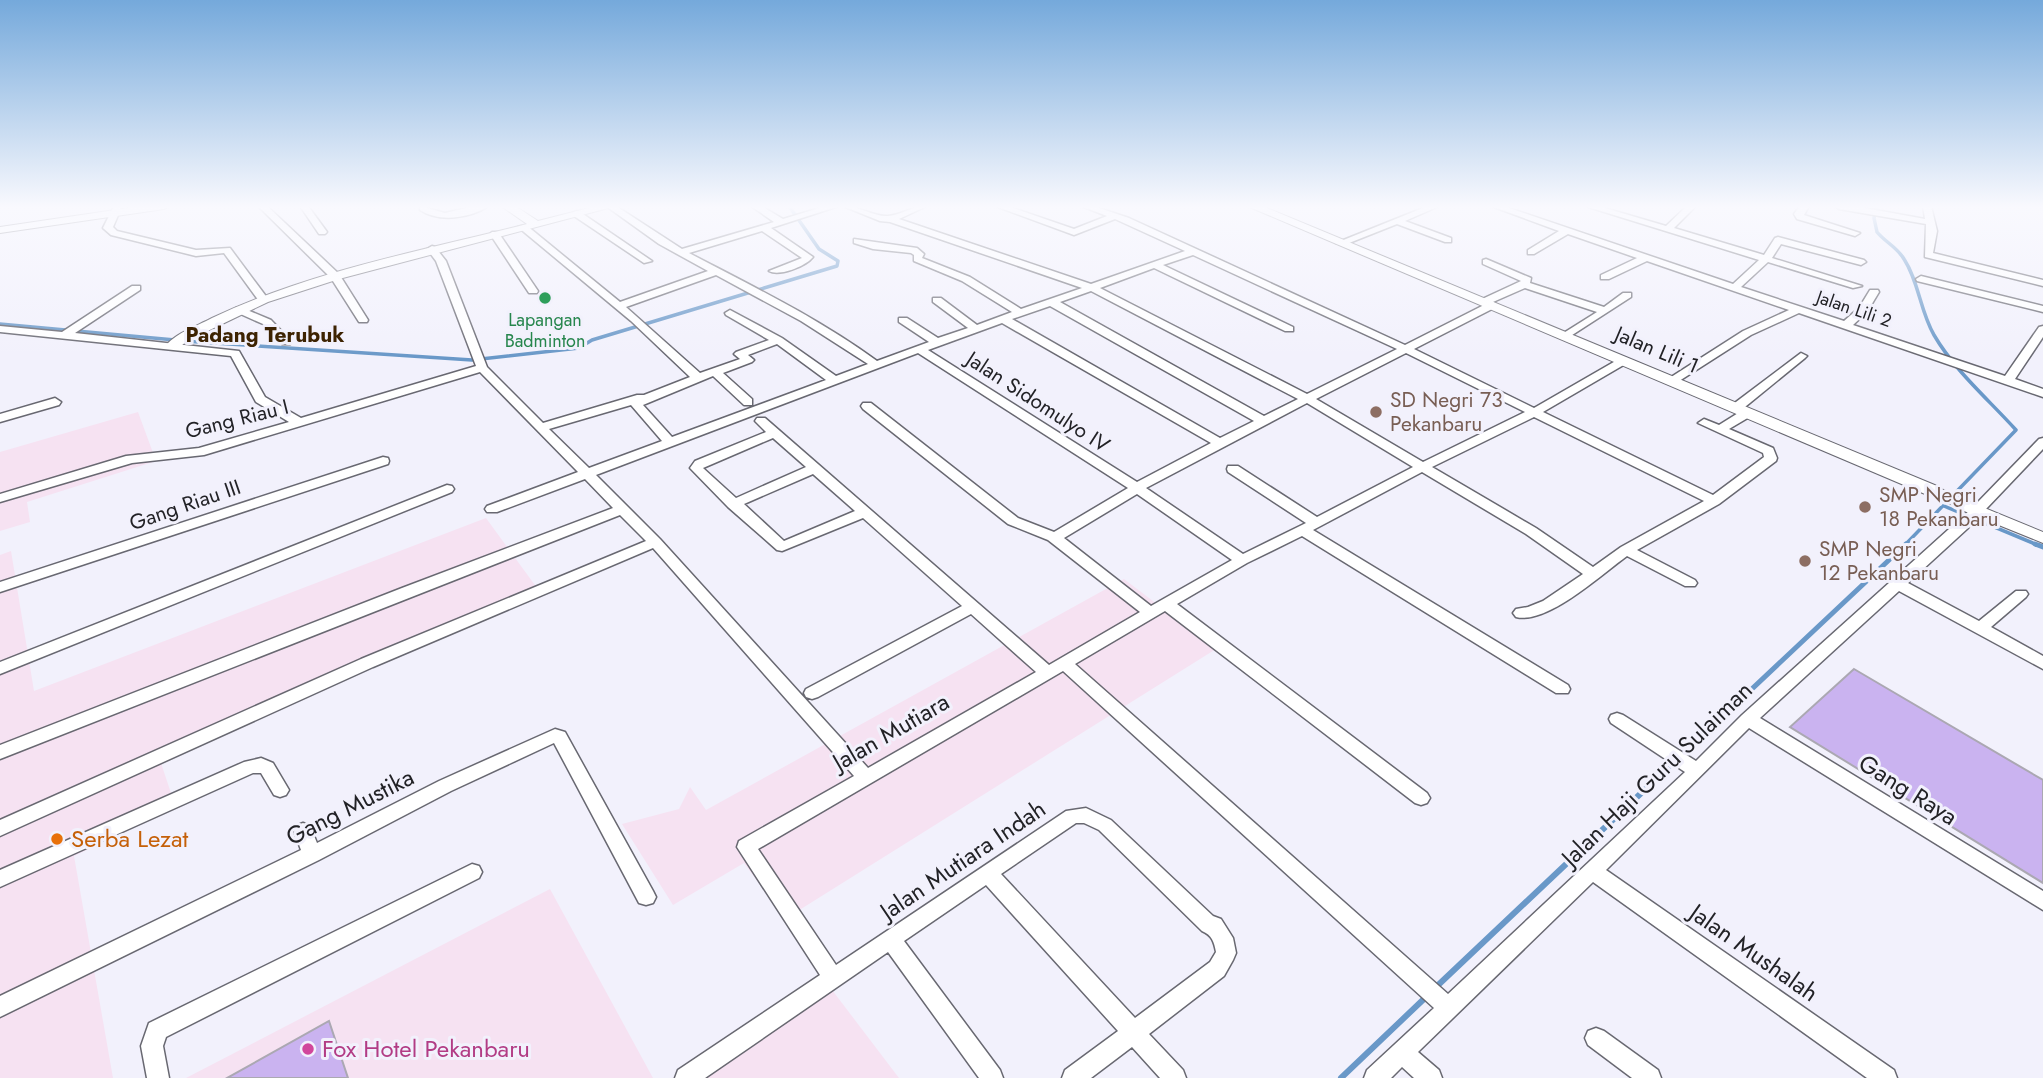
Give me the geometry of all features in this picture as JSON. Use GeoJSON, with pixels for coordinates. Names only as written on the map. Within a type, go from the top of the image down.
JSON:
{"type":"FeatureCollection","features":[{"type":"Feature","properties":{"kind":"street"},"geometry":{"type":"LineString","coordinates":[[232,256],[263,299]]}},
{"type":"Feature","properties":{"kind":"street"},"geometry":{"type":"LineString","coordinates":[[315,256],[335,275],[363,320]]}},
{"type":"Feature","properties":{"kind":"street"},"geometry":{"type":"LineString","coordinates":[[178,341],[263,299],[335,275],[405,256]]}},
{"type":"Feature","properties":{"kind":"street"},"geometry":{"type":"LineString","coordinates":[[437,256],[479,362],[655,542],[866,777]]}},
{"type":"Feature","properties":{"kind":"street"},"geometry":{"type":"LineString","coordinates":[[510,256],[533,291]]}},
{"type":"Feature","properties":{"kind":"street"},"geometry":{"type":"LineString","coordinates":[[563,256],[698,378]]}},
{"type":"Feature","properties":{"kind":"street"},"geometry":{"type":"LineString","coordinates":[[640,256],[647,261]]}},
{"type":"Feature","properties":{"kind":"street"},"geometry":{"type":"LineString","coordinates":[[687,256],[755,289],[823,327],[876,365]]}},
{"type":"Feature","properties":{"kind":"street"},"geometry":{"type":"LineString","coordinates":[[774,271],[807,261],[807,256]]}},
{"type":"Feature","properties":{"kind":"street"},"geometry":{"type":"LineString","coordinates":[[918,256],[917,259],[966,279],[1022,314]]}},
{"type":"Feature","properties":{"kind":"street"},"geometry":{"type":"LineString","coordinates":[[1000,256],[1090,287],[1308,399],[1531,531],[1593,573]]}},
{"type":"Feature","properties":{"kind":"street"},"geometry":{"type":"LineString","coordinates":[[492,509],[834,380],[1179,256]]}},
{"type":"Feature","properties":{"kind":"street"},"geometry":{"type":"LineString","coordinates":[[1205,256],[1406,349],[1714,501]]}},
{"type":"Feature","properties":{"kind":"street","name":"Jalan Lili 1"},"geometry":{"type":"LineString","coordinates":[[1373,256],[1931,490],[1970,514],[2043,538]]}},
{"type":"Feature","properties":{"kind":"street"},"geometry":{"type":"LineString","coordinates":[[1761,256],[1857,286]]}},
{"type":"Feature","properties":{"kind":"street"},"geometry":{"type":"LineString","coordinates":[[1840,256],[1861,262]]}},
{"type":"Feature","properties":{"kind":"street"},"geometry":{"type":"LineString","coordinates":[[1933,256],[2043,284]]}},
{"type":"Feature","properties":{"kind":"street"},"geometry":{"type":"LineString","coordinates":[[1605,277],[1647,257]]}},
{"type":"Feature","properties":{"kind":"street","name":"Jalan Lili 2"},"geometry":{"type":"LineString","coordinates":[[1647,257],[2009,379]]}},
{"type":"Feature","properties":{"kind":"street"},"geometry":{"type":"LineString","coordinates":[[1735,287],[1767,258]]}},
{"type":"Feature","properties":{"kind":"street"},"geometry":{"type":"LineString","coordinates":[[1053,537],[1064,534],[1137,488],[1406,349],[1527,280],[1486,262]]}},
{"type":"Feature","properties":{"kind":"street"},"geometry":{"type":"LineString","coordinates":[[1155,265],[1289,330]]}},
{"type":"Feature","properties":{"kind":"street"},"geometry":{"type":"LineString","coordinates":[[618,306],[719,271]]}},
{"type":"Feature","properties":{"kind":"street"},"geometry":{"type":"LineString","coordinates":[[1922,279],[2043,309]]}},
{"type":"Feature","properties":{"kind":"street"},"geometry":{"type":"LineString","coordinates":[[1524,284],[1605,311]]}},
{"type":"Feature","properties":{"kind":"street"},"geometry":{"type":"LineString","coordinates":[[68,333],[136,288]]}},
{"type":"Feature","properties":{"kind":"street"},"geometry":{"type":"LineString","coordinates":[[1846,325],[1863,310],[1874,292]]}},
{"type":"Feature","properties":{"kind":"street"},"geometry":{"type":"LineString","coordinates":[[1566,337],[1627,295]]}},
{"type":"Feature","properties":{"kind":"street"},"geometry":{"type":"LineString","coordinates":[[937,300],[977,330]]}},
{"type":"Feature","properties":{"kind":"street"},"geometry":{"type":"LineString","coordinates":[[1053,303],[1265,422]]}},
{"type":"Feature","properties":{"kind":"street"},"geometry":{"type":"LineString","coordinates":[[1672,381],[1747,333],[1798,309]]}},
{"type":"Feature","properties":{"kind":"street"},"geometry":{"type":"LineString","coordinates":[[240,310],[267,322],[286,342]]}},
{"type":"Feature","properties":{"kind":"street"},"geometry":{"type":"LineString","coordinates":[[730,313],[778,340],[834,380]]}},
{"type":"Feature","properties":{"kind":"street"},"geometry":{"type":"LineString","coordinates":[[903,320],[938,343]]}},
{"type":"Feature","properties":{"kind":"street"},"geometry":{"type":"LineString","coordinates":[[1005,320],[1220,443]]}},
{"type":"Feature","properties":{"kind":"street"},"geometry":{"type":"LineString","coordinates":[[2043,328],[2009,379],[2043,393]]}},
{"type":"Feature","properties":{"kind":"street"},"geometry":{"type":"LineString","coordinates":[[0,329],[178,341],[235,353],[260,399],[300,423]]}},
{"type":"Feature","properties":{"kind":"street"},"geometry":{"type":"LineString","coordinates":[[542,427],[641,398],[748,360],[740,354],[778,340]]}},
{"type":"Feature","properties":{"kind":"street","name":"Jalan Sidomulyo IV"},"geometry":{"type":"LineString","coordinates":[[919,349],[1137,488]]}},
{"type":"Feature","properties":{"kind":"street"},"geometry":{"type":"LineString","coordinates":[[1721,429],[1801,356]]}},
{"type":"Feature","properties":{"kind":"street","name":"Jalan Mutiara"},"geometry":{"type":"LineString","coordinates":[[833,978],[747,847],[1242,560],[1535,412],[1623,361]]}},
{"type":"Feature","properties":{"kind":"street","name":"Gang Riau I"},"geometry":{"type":"LineString","coordinates":[[0,498],[131,459],[200,452],[300,423],[479,362]]}},
{"type":"Feature","properties":{"kind":"street"},"geometry":{"type":"LineString","coordinates":[[715,372],[748,402]]}},
{"type":"Feature","properties":{"kind":"street"},"geometry":{"type":"LineString","coordinates":[[641,398],[636,406],[670,442]]}},
{"type":"Feature","properties":{"kind":"street"},"geometry":{"type":"LineString","coordinates":[[0,418],[55,402]]}},
{"type":"Feature","properties":{"kind":"street"},"geometry":{"type":"LineString","coordinates":[[867,406],[1013,521],[1053,537],[1158,608],[1421,798]]}},
{"type":"Feature","properties":{"kind":"street"},"geometry":{"type":"LineString","coordinates":[[761,421],[1048,673]]}},
{"type":"Feature","properties":{"kind":"street"},"geometry":{"type":"LineString","coordinates":[[1521,613],[1530,613],[1544,606],[1626,550],[1714,501],[1771,458],[1769,451],[1704,423]]}},
{"type":"Feature","properties":{"kind":"street"},"geometry":{"type":"LineString","coordinates":[[775,433],[696,468],[782,547],[865,512]]}},
{"type":"Feature","properties":{"kind":"street","name":"Jalan Haji Guru Sulaiman"},"geometry":{"type":"LineString","coordinates":[[1375,1078],[1748,719],[1899,584],[2043,442]]}},
{"type":"Feature","properties":{"kind":"street","name":"Gang Riau III"},"geometry":{"type":"LineString","coordinates":[[0,587],[103,556],[227,511],[383,461]]}},
{"type":"Feature","properties":{"kind":"street"},"geometry":{"type":"LineString","coordinates":[[733,504],[815,468]]}},
{"type":"Feature","properties":{"kind":"street"},"geometry":{"type":"LineString","coordinates":[[1233,469],[1309,526],[1562,689]]}},
{"type":"Feature","properties":{"kind":"street"},"geometry":{"type":"LineString","coordinates":[[1137,488],[1242,560]]}},
{"type":"Feature","properties":{"kind":"street"},"geometry":{"type":"LineString","coordinates":[[0,668],[447,489]]}},
{"type":"Feature","properties":{"kind":"street"},"geometry":{"type":"LineString","coordinates":[[0,752],[382,600],[622,509]]}},
{"type":"Feature","properties":{"kind":"street"},"geometry":{"type":"LineString","coordinates":[[0,828],[367,663],[655,542]]}},
{"type":"Feature","properties":{"kind":"street"},"geometry":{"type":"LineString","coordinates":[[1626,550],[1690,583]]}},
{"type":"Feature","properties":{"kind":"street"},"geometry":{"type":"LineString","coordinates":[[1899,584],[2043,663]]}},
{"type":"Feature","properties":{"kind":"street"},"geometry":{"type":"LineString","coordinates":[[1980,628],[2021,594]]}},
{"type":"Feature","properties":{"kind":"street"},"geometry":{"type":"LineString","coordinates":[[812,692],[973,606]]}},
{"type":"Feature","properties":{"kind":"street"},"geometry":{"type":"LineString","coordinates":[[1065,664],[1449,1008]]}},
{"type":"Feature","properties":{"kind":"street"},"geometry":{"type":"LineString","coordinates":[[1617,719],[1697,771]]}},
{"type":"Feature","properties":{"kind":"street","name":"Gang Raya"},"geometry":{"type":"LineString","coordinates":[[1748,719],[2043,901]]}},
{"type":"Feature","properties":{"kind":"street","name":"Gang Mustika"},"geometry":{"type":"LineString","coordinates":[[0,1007],[313,854],[444,786],[558,735],[646,897]]}},
{"type":"Feature","properties":{"kind":"street"},"geometry":{"type":"LineString","coordinates":[[0,879],[250,767],[261,765],[267,768],[280,790]]}},
{"type":"Feature","properties":{"kind":"street","name":"Jalan Mutiara Indah"},"geometry":{"type":"LineString","coordinates":[[833,978],[1072,816],[1086,815],[1105,825],[1209,925],[1214,925],[1223,938],[1226,953],[1217,969],[1133,1030]]}},
{"type":"Feature","properties":{"kind":"street"},"geometry":{"type":"LineString","coordinates":[[303,831],[313,854]]}},
{"type":"Feature","properties":{"kind":"street","name":"Jalan Mushalah"},"geometry":{"type":"LineString","coordinates":[[1591,870],[1886,1078]]}},
{"type":"Feature","properties":{"kind":"street"},"geometry":{"type":"LineString","coordinates":[[158,1078],[152,1046],[157,1030],[472,872]]}},
{"type":"Feature","properties":{"kind":"street"},"geometry":{"type":"LineString","coordinates":[[988,873],[1175,1078]]}},
{"type":"Feature","properties":{"kind":"street"},"geometry":{"type":"LineString","coordinates":[[890,939],[992,1078]]}},
{"type":"Feature","properties":{"kind":"street"},"geometry":{"type":"LineString","coordinates":[[686,1078],[833,978]]}},
{"type":"Feature","properties":{"kind":"street"},"geometry":{"type":"LineString","coordinates":[[1073,1078],[1133,1030]]}},
{"type":"Feature","properties":{"kind":"street"},"geometry":{"type":"LineString","coordinates":[[1596,1038],[1650,1078]]}},
{"type":"Feature","properties":{"kind":"street"},"geometry":{"type":"LineString","coordinates":[[1401,1052],[1431,1078]]}},
{"type":"Feature","properties":{"kind":"shaded area"},"geometry":{"type":"Polygon","coordinates":[[[138,412],[156,461],[27,502],[30,522],[0,531],[0,452],[138,412]]]}},
{"type":"Feature","properties":{"kind":"shaded area"},"geometry":{"type":"Polygon","coordinates":[[[486,518],[540,592],[160,760],[176,808],[74,856],[113,1078],[0,1078],[0,555],[11,551],[34,691],[486,518]]]}},
{"type":"Feature","properties":{"kind":"shaded area"},"geometry":{"type":"Polygon","coordinates":[[[1124,579],[1216,649],[785,919],[744,863],[673,905],[622,824],[679,809],[690,787],[706,810],[1124,579]]]}},
{"type":"Feature","properties":{"kind":"shaded area"},"geometry":{"type":"Polygon","coordinates":[[[550,889],[653,1078],[186,1078],[550,889]]]}},
{"type":"Feature","properties":{"kind":"shaded area"},"geometry":{"type":"Polygon","coordinates":[[[826,982],[899,1078],[680,1078],[826,982]]]}},
{"type":"Feature","properties":{"kind":"building"},"geometry":{"type":"Polygon","coordinates":[[[1854,669],[2043,780],[2043,883],[1790,727],[1854,669]]]}},
{"type":"Feature","properties":{"kind":"building","name":"Fox Hotel Pekanbaru"},"geometry":{"type":"Polygon","coordinates":[[[329,1021],[348,1078],[227,1078],[329,1021]]]}},
{"type":"Feature","properties":{"kind":"waterway"},"geometry":{"type":"LineString","coordinates":[[183,341],[472,360],[579,348],[592,340],[837,266],[838,261],[831,256]]}},
{"type":"Feature","properties":{"kind":"waterway"},"geometry":{"type":"LineString","coordinates":[[1902,256],[1934,335],[1942,348],[2016,430],[1905,545]]}},
{"type":"Feature","properties":{"kind":"waterway"},"geometry":{"type":"LineString","coordinates":[[0,324],[175,340]]}},
{"type":"Feature","properties":{"kind":"waterway"},"geometry":{"type":"LineString","coordinates":[[1944,506],[2037,545]]}},
{"type":"Feature","properties":{"kind":"waterway"},"geometry":{"type":"LineString","coordinates":[[1653,782],[1905,545]]}},
{"type":"Feature","properties":{"kind":"waterway"},"geometry":{"type":"LineString","coordinates":[[2037,545],[2043,547]]}},
{"type":"Feature","properties":{"kind":"waterway"},"geometry":{"type":"LineString","coordinates":[[1435,988],[1655,780]]}},
{"type":"Feature","properties":{"kind":"waterway"},"geometry":{"type":"LineString","coordinates":[[1341,1078],[1426,997]]}},
{"type":"Feature","properties":{"kind":"place","name":"Lapangan Badminton"},"geometry":{"type":"Point","coordinates":[545,298]}},
{"type":"Feature","properties":{"kind":"place","name":"SD Negri 73 Pekanbaru"},"geometry":{"type":"Point","coordinates":[1376,412]}},
{"type":"Feature","properties":{"kind":"place","name":"SMP Negri 18 Pekanbaru"},"geometry":{"type":"Point","coordinates":[1865,507]}},
{"type":"Feature","properties":{"kind":"place","name":"SMP Negri 12 Pekanbaru"},"geometry":{"type":"Point","coordinates":[1805,561]}},
{"type":"Feature","properties":{"kind":"place","name":"Serba Lezat"},"geometry":{"type":"Point","coordinates":[57,839]}},
{"type":"Feature","properties":{"kind":"place","name":"Fox Hotel Pekanbaru"},"geometry":{"type":"Point","coordinates":[308,1049]}},
{"type":"Feature","properties":{"kind":"district","name":"Padang Terubuk"},"geometry":{"type":"Point","coordinates":[265,335]}}]}
